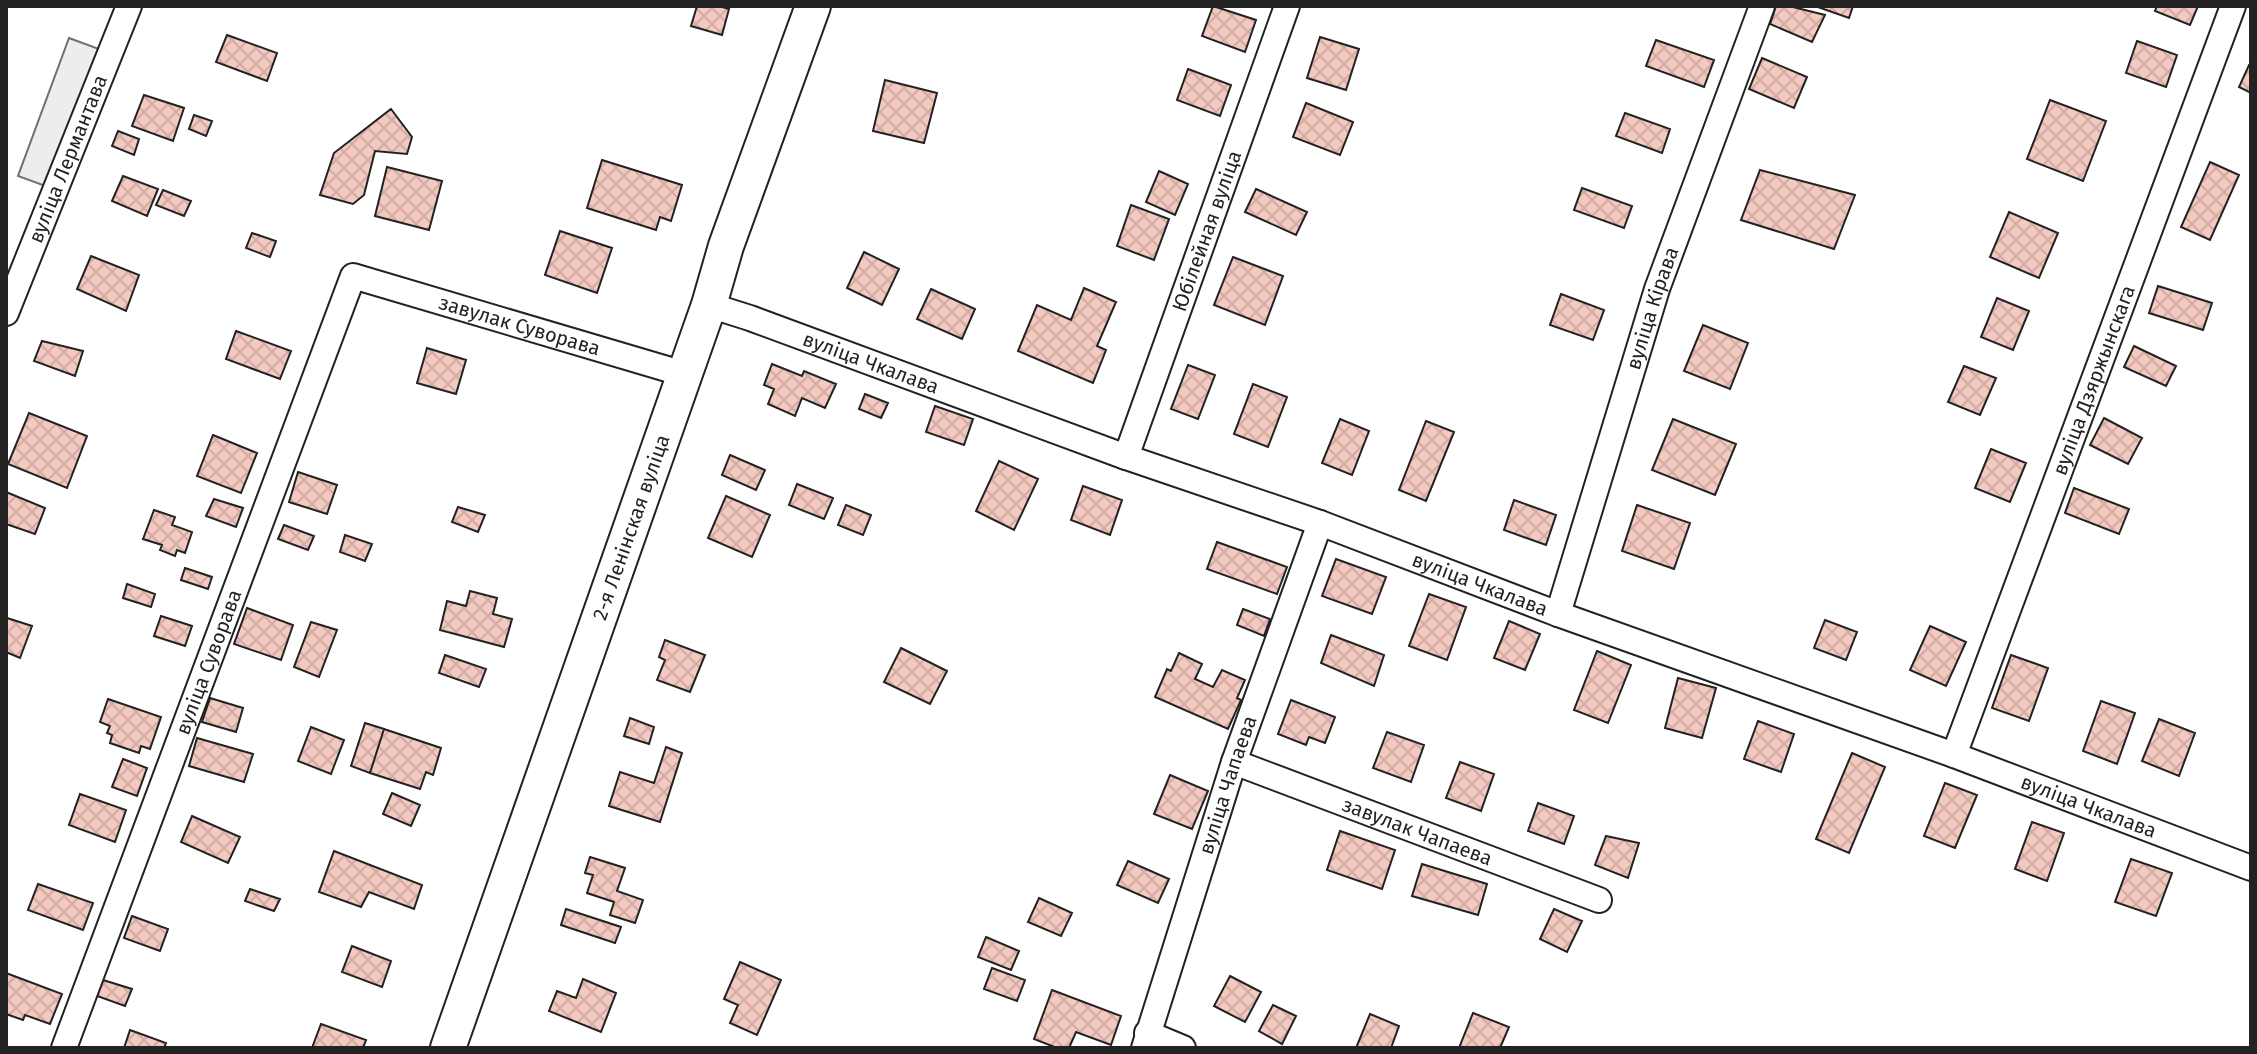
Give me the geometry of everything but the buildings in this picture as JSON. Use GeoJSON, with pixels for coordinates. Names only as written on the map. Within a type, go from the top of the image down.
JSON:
{"type":"FeatureCollection","features":[{"type":"Feature","properties":{"kind":"main road","name":"2-я Ленінская вуліца"},"geometry":{"type":"LineString","coordinates":[[448,1048],[709,305],[726,246],[813,6]]}},
{"type":"Feature","properties":{"kind":"street","name":"вуліца Лермантава"},"geometry":{"type":"LineString","coordinates":[[6,313],[129,6]]}},
{"type":"Feature","properties":{"kind":"street","name":"Юбілейная вуліца"},"geometry":{"type":"LineString","coordinates":[[1126,457],[1287,6]]}},
{"type":"Feature","properties":{"kind":"street","name":"вуліца Кірава"},"geometry":{"type":"LineString","coordinates":[[1558,614],[1657,289],[1762,6]]}},
{"type":"Feature","properties":{"kind":"street","name":"вуліца Дзяржынскага"},"geometry":{"type":"LineString","coordinates":[[1954,755],[2233,6]]}},
{"type":"Feature","properties":{"kind":"street","name":"завулак Суворава"},"geometry":{"type":"LineString","coordinates":[[353,276],[684,374]]}},
{"type":"Feature","properties":{"kind":"street","name":"вуліца Суворава"},"geometry":{"type":"LineString","coordinates":[[64,1048],[353,276]]}},
{"type":"Feature","properties":{"kind":"street","name":"вуліца Чкалава"},"geometry":{"type":"LineString","coordinates":[[709,305],[1126,457],[1320,523],[1558,614],[1954,755],[2251,868]]}},
{"type":"Feature","properties":{"kind":"street","name":"вуліца Чапаева"},"geometry":{"type":"LineString","coordinates":[[1146,1041],[1234,762],[1320,523]]}},
{"type":"Feature","properties":{"kind":"street","name":"завулак Чапаева"},"geometry":{"type":"LineString","coordinates":[[1234,762],[1599,900]]}},
{"type":"Feature","properties":{"kind":"street"},"geometry":{"type":"LineString","coordinates":[[1146,1041],[1183,1048]]}},
{"type":"Feature","properties":{"kind":"shaded area"},"geometry":{"type":"Polygon","coordinates":[[[69,38],[99,49],[48,187],[18,176],[69,38]]]}}]}
